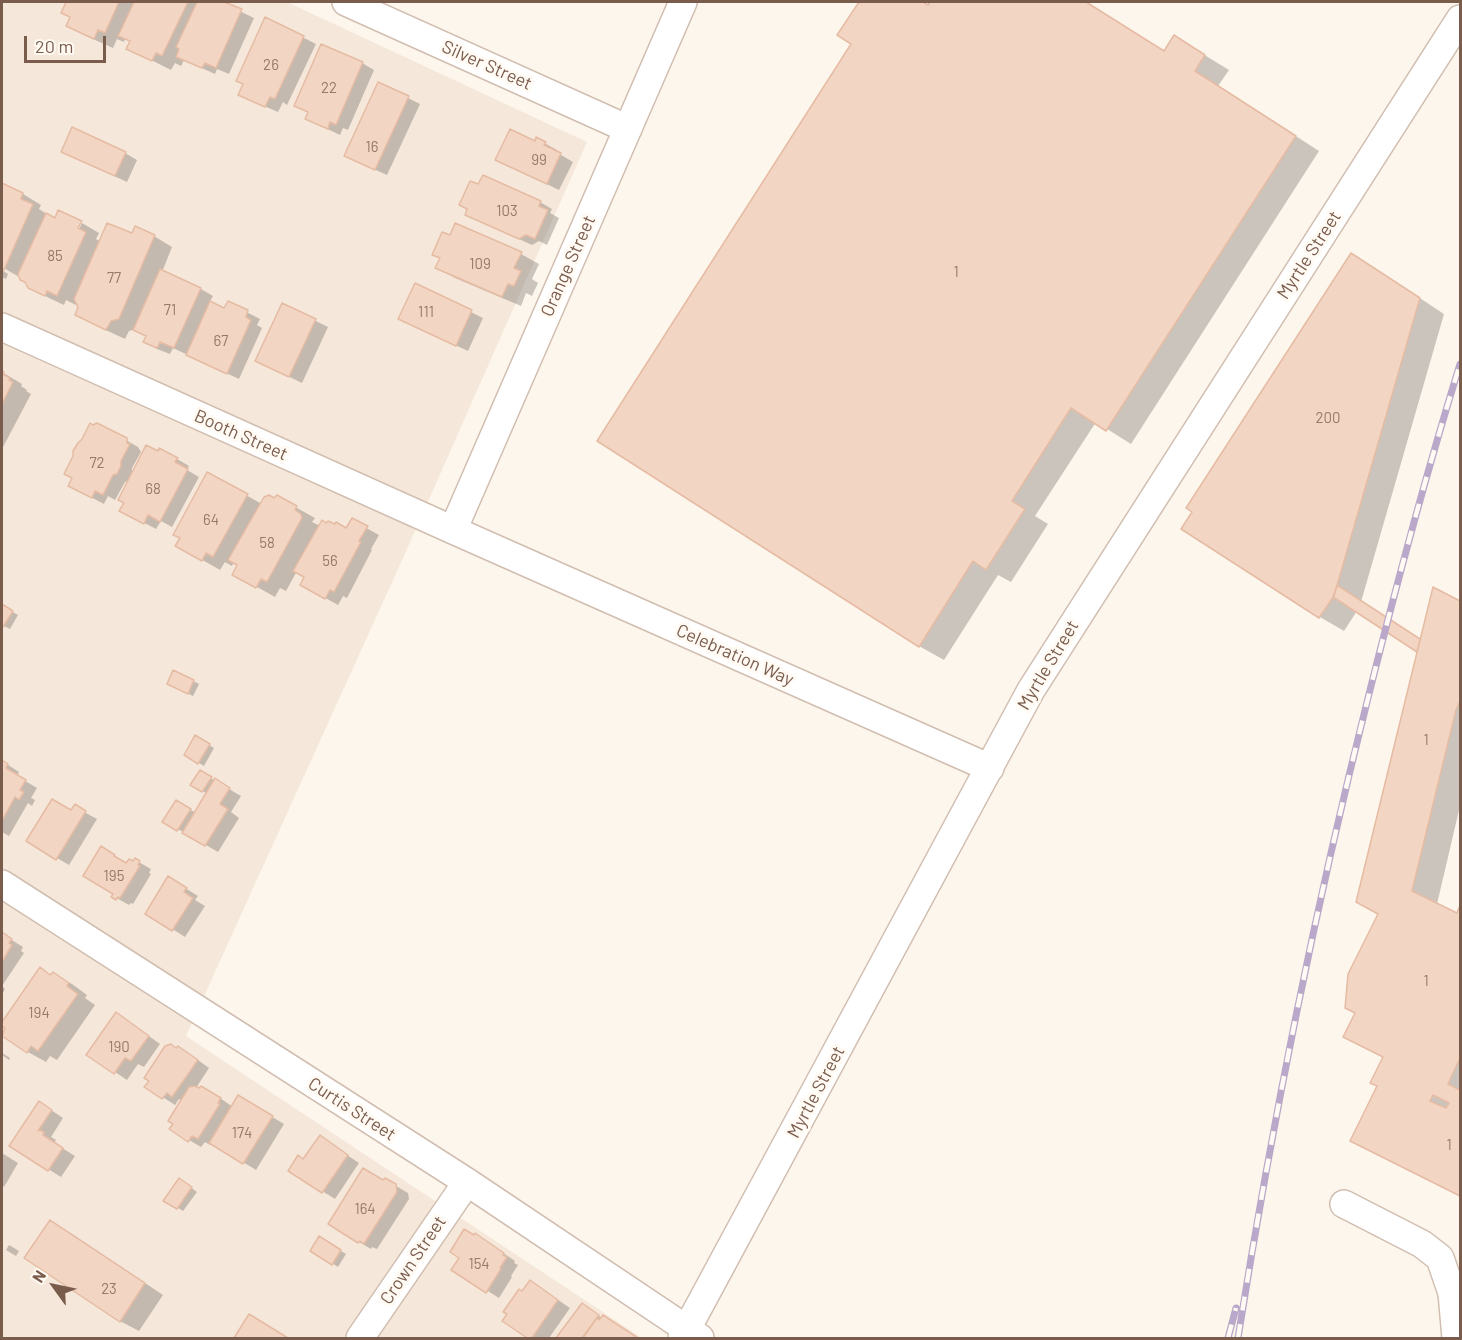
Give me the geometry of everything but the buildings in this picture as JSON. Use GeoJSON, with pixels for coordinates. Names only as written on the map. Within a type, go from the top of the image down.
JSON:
{"type":"FeatureCollection","features":[{"type":"Feature","properties":{"kind":"street","name":"Silver Street"},"geometry":{"type":"LineString","coordinates":[[346,2],[628,129]]}},
{"type":"Feature","properties":{"kind":"street","name":"Orange Street"},"geometry":{"type":"LineString","coordinates":[[453,530],[683,2]]}},
{"type":"Feature","properties":{"kind":"street","name":"Myrtle Street"},"geometry":{"type":"LineString","coordinates":[[690,1336],[1031,690],[1461,19]]}},
{"type":"Feature","properties":{"kind":"street","name":"Booth Street"},"geometry":{"type":"LineString","coordinates":[[2,327],[481,543]]}},
{"type":"Feature","properties":{"kind":"street","name":"Celebration Way"},"geometry":{"type":"LineString","coordinates":[[481,543],[990,768]]}},
{"type":"Feature","properties":{"kind":"street","name":"Curtis Street"},"geometry":{"type":"LineString","coordinates":[[2,884],[467,1182],[690,1336]]}},
{"type":"Feature","properties":{"kind":"street","name":"Crown Street"},"geometry":{"type":"LineString","coordinates":[[360,1338],[467,1182]]}},
{"type":"Feature","properties":{"kind":"street"},"geometry":{"type":"LineString","coordinates":[[1344,1203],[1422,1244],[1440,1258],[1452,1293],[1456,1338]]}},
{"type":"Feature","properties":{"kind":"shaded area"},"geometry":{"type":"Polygon","coordinates":[[[2,2],[287,2],[587,142],[403,558],[186,1036],[642,1338],[2,1338],[2,2]]]}},
{"type":"Feature","properties":{"kind":"railway"},"geometry":{"type":"LineString","coordinates":[[1238,1338],[1280,1097],[1330,857],[1400,572],[1460,364]]}},
{"type":"Feature","properties":{"kind":"railway"},"geometry":{"type":"LineString","coordinates":[[1228,1338],[1236,1308]]}}]}
